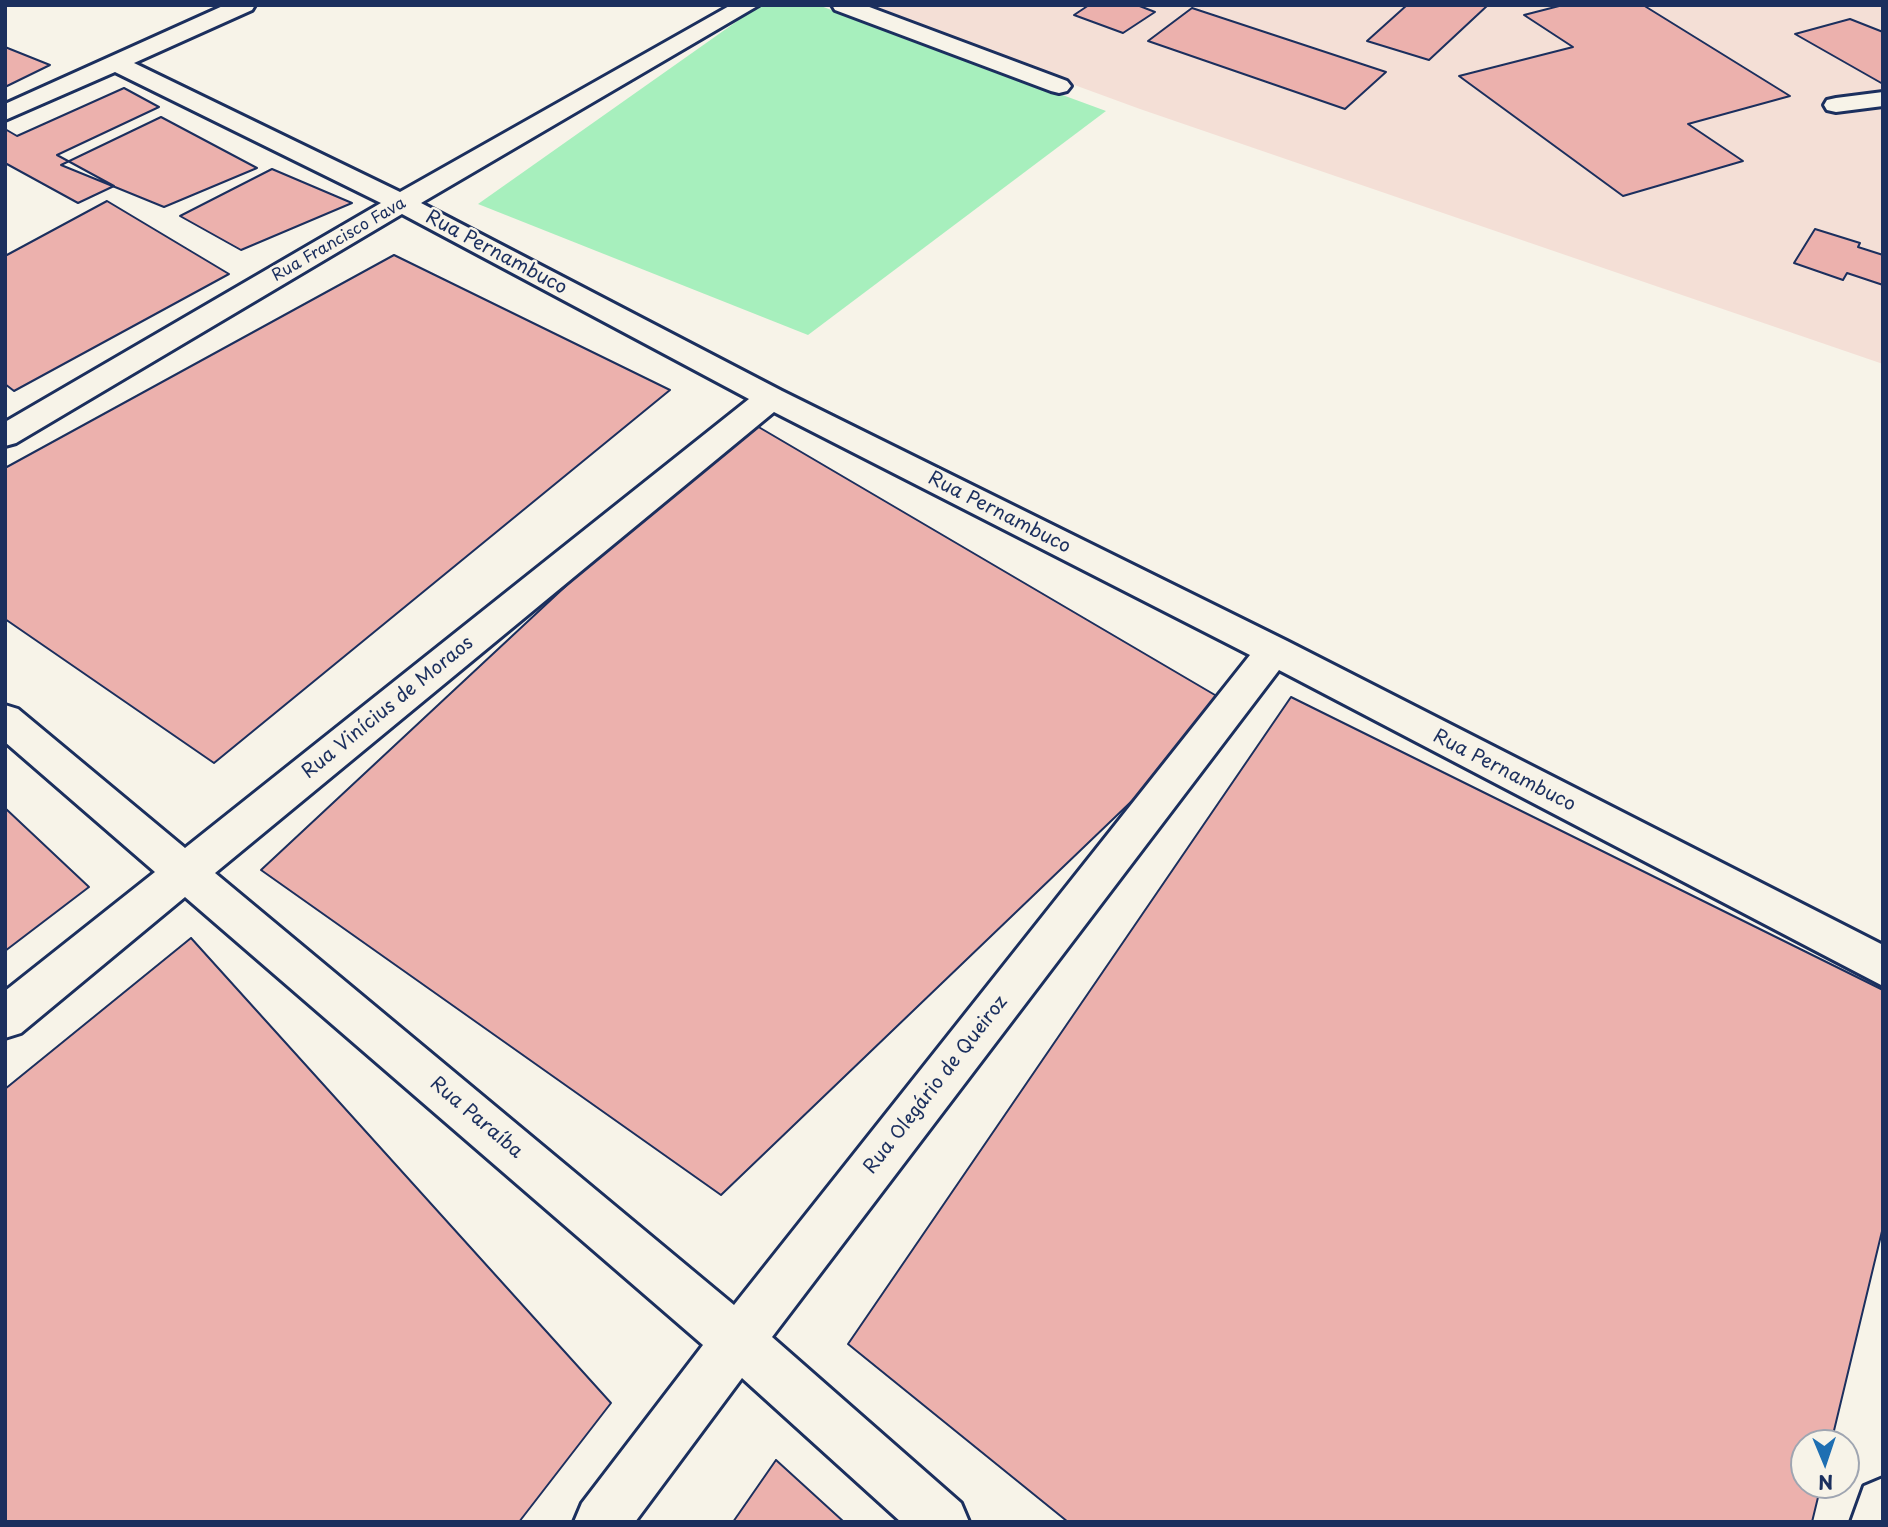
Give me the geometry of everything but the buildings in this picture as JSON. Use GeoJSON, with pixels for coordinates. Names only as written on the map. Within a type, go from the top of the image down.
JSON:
{"type":"FeatureCollection","features":[{"type":"Feature","properties":{"kind":"street"},"geometry":{"type":"LineString","coordinates":[[5,113],[244,5]]}},
{"type":"Feature","properties":{"kind":"street","name":"Rua Francisco Fava"},"geometry":{"type":"LineString","coordinates":[[5,436],[401,203],[748,5]]}},
{"type":"Feature","properties":{"kind":"street"},"geometry":{"type":"LineString","coordinates":[[844,5],[1059,86]]}},
{"type":"Feature","properties":{"kind":"street","name":"Rua Pernambuco"},"geometry":{"type":"LineString","coordinates":[[114,63],[401,203],[771,398],[1273,651],[1883,967]]}},
{"type":"Feature","properties":{"kind":"street"},"geometry":{"type":"LineString","coordinates":[[1836,105],[1883,99]]}},
{"type":"Feature","properties":{"kind":"street","name":"Rua Vinícius de Moraos"},"geometry":{"type":"LineString","coordinates":[[5,1018],[771,398]]}},
{"type":"Feature","properties":{"kind":"street","name":"Rua Olegário de Queiroz"},"geometry":{"type":"LineString","coordinates":[[601,1522],[738,1340],[1273,651]]}},
{"type":"Feature","properties":{"kind":"street","name":"Rua Paraíba"},"geometry":{"type":"LineString","coordinates":[[5,720],[738,1340],[942,1522]]}},
{"type":"Feature","properties":{"kind":"street"},"geometry":{"type":"LineString","coordinates":[[1878,1522],[1883,1505]]}},
{"type":"Feature","properties":{"kind":"shaded area"},"geometry":{"type":"Polygon","coordinates":[[[856,5],[1883,5],[1883,364],[1140,109],[856,5]]]}},
{"type":"Feature","properties":{"kind":"green space"},"geometry":{"type":"Polygon","coordinates":[[[760,5],[818,5],[1106,111],[808,335],[478,204],[760,5]]]}}]}
